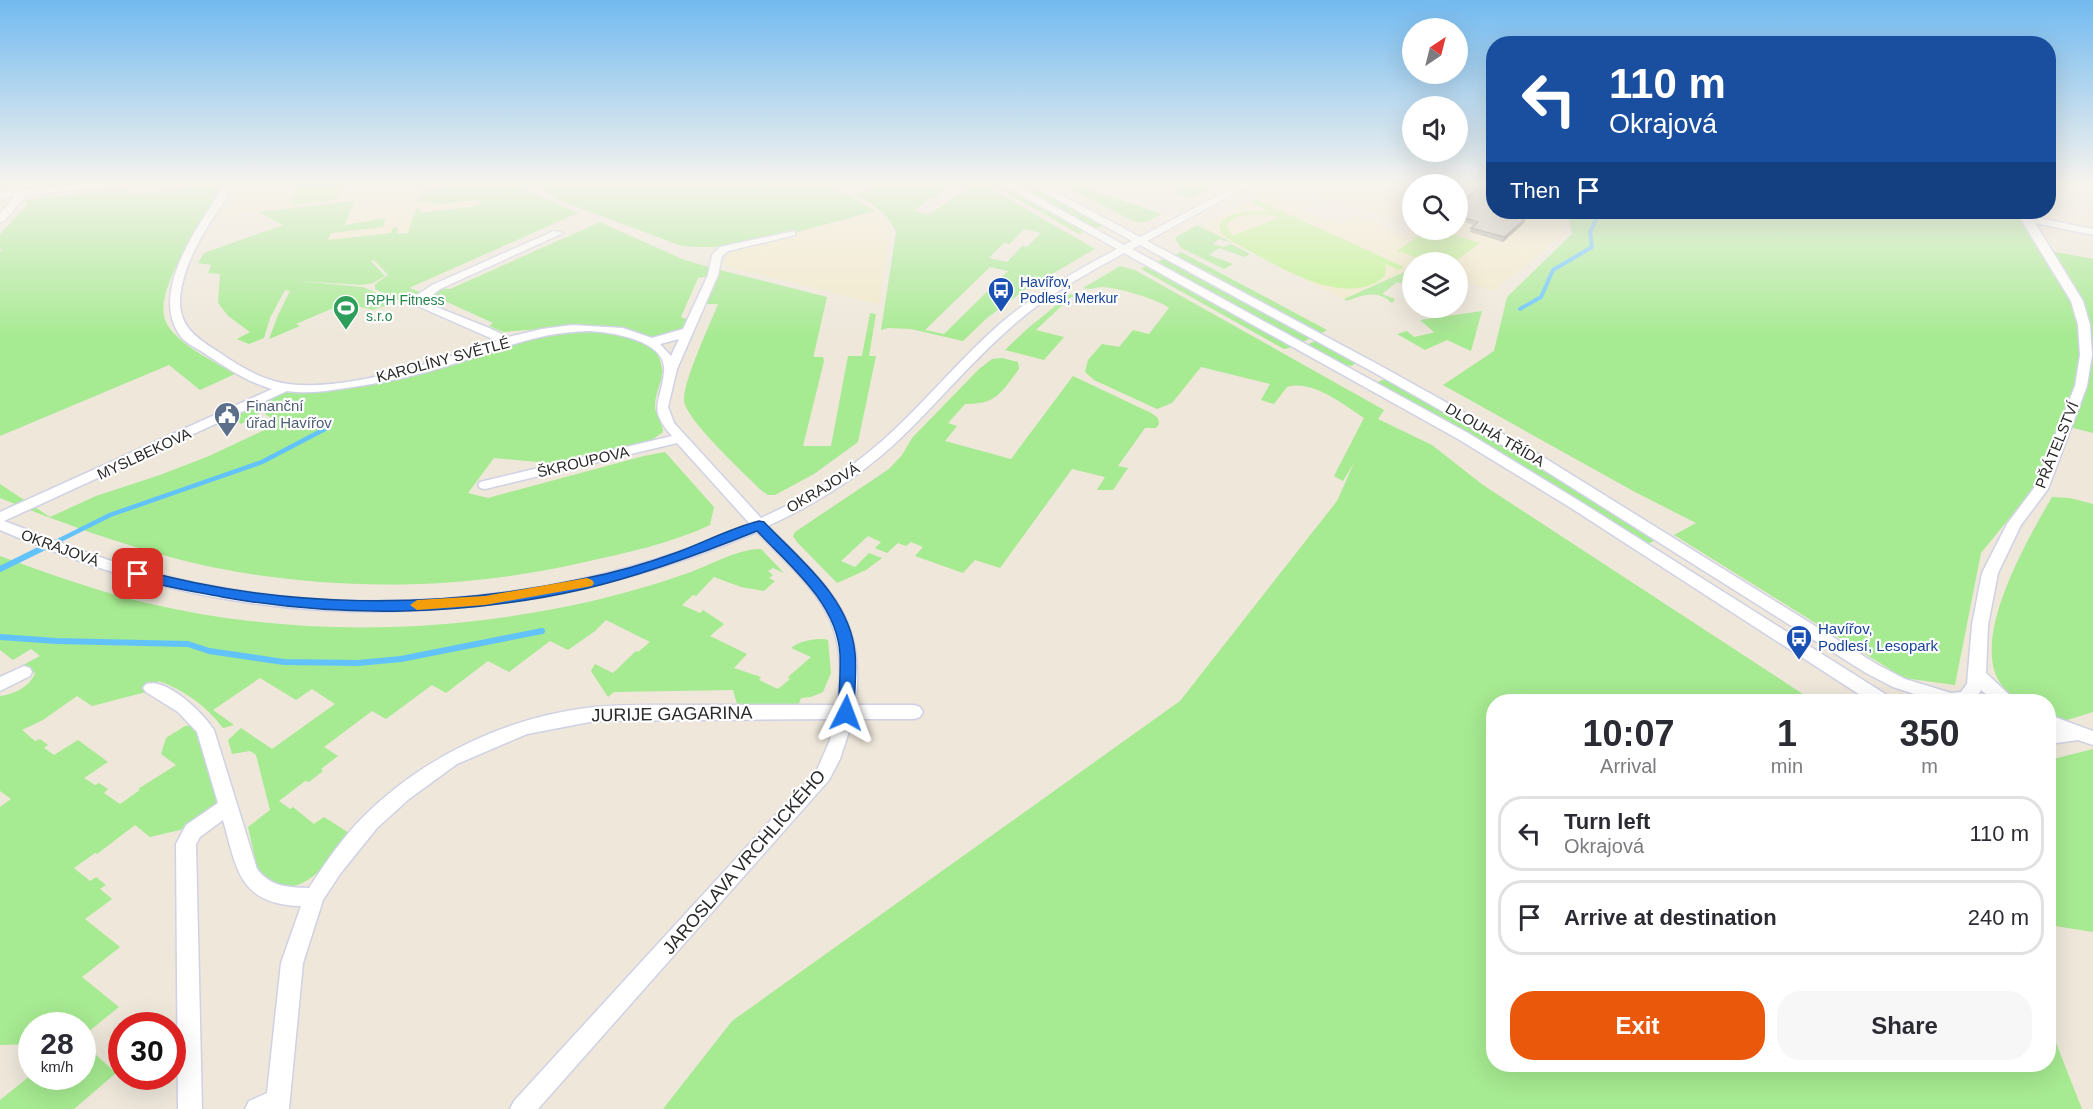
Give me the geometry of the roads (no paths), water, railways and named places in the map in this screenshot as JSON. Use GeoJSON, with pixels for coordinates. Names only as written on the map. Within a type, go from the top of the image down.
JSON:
{"type":"FeatureCollection","features":[{"type":"Feature","properties":{"kind":"street","name":"KAROLÍNY SVĚTLÉ"},"geometry":{"type":"LineString","coordinates":[[199,236],[185,260],[174,293],[175,317],[186,336],[236,368],[277,386],[340,385],[391,376],[436,365],[542,332],[582,328],[628,333],[651,342]]}},
{"type":"Feature","properties":{"kind":"street"},"geometry":{"type":"LineString","coordinates":[[509,343],[463,321],[417,303],[421,297],[436,287],[552,236]]}},
{"type":"Feature","properties":{"kind":"street"},"geometry":{"type":"LineString","coordinates":[[759,525],[668,424],[662,407],[672,369],[713,275],[717,255],[724,249],[779,236]]}},
{"type":"Feature","properties":{"kind":"street","name":"DLOUHÁ TŘÍDA"},"geometry":{"type":"LineString","coordinates":[[1101,236],[1481,447],[1586,511],[1872,694]]}},
{"type":"Feature","properties":{"kind":"street","name":"DLOUHÁ TŘÍDA"},"geometry":{"type":"LineString","coordinates":[[1130,236],[1530,454],[1872,669],[1927,694]]}},
{"type":"Feature","properties":{"kind":"street","name":"OKRAJOVÁ"},"geometry":{"type":"LineString","coordinates":[[0,525],[38,542],[157,580],[270,600],[385,607],[485,600],[583,584],[681,556],[759,525],[850,474],[909,425],[989,341],[1028,307],[1064,282],[1150,236]]}},
{"type":"Feature","properties":{"kind":"street","name":"PŘÁTELSTVÍ"},"geometry":{"type":"LineString","coordinates":[[1980,694],[1975,686],[1978,674],[1980,625],[1990,573],[2014,524],[2041,489],[2081,386],[2086,355],[2084,325],[2077,301],[2037,236]]}},
{"type":"Feature","properties":{"kind":"street"},"geometry":{"type":"LineString","coordinates":[[651,342],[666,340],[689,331]]}},
{"type":"Feature","properties":{"kind":"street"},"geometry":{"type":"LineString","coordinates":[[651,342],[664,353],[672,369]]}},
{"type":"Feature","properties":{"kind":"street","name":"MYSLBEKOVA"},"geometry":{"type":"LineString","coordinates":[[0,518],[287,387]]}},
{"type":"Feature","properties":{"kind":"street","name":"ŠKROUPOVA"},"geometry":{"type":"LineString","coordinates":[[485,485],[681,438]]}},
{"type":"Feature","properties":{"kind":"street","name":"JAROSLAVA VRCHLICKÉHO"},"geometry":{"type":"LineString","coordinates":[[522,1109],[823,775],[836,753],[846,713],[848,652],[839,617],[817,586],[759,525]]}},
{"type":"Feature","properties":{"kind":"street"},"geometry":{"type":"LineString","coordinates":[[0,685],[24,672]]}},
{"type":"Feature","properties":{"kind":"street"},"geometry":{"type":"LineString","coordinates":[[1978,674],[1981,694]]}},
{"type":"Feature","properties":{"kind":"street"},"geometry":{"type":"LineString","coordinates":[[152,688],[187,709],[204,726],[216,755],[248,873],[266,892],[314,897]]}},
{"type":"Feature","properties":{"kind":"street","name":"JURIJE GAGARINA"},"geometry":{"type":"LineString","coordinates":[[270,1106],[292,963],[314,897],[352,842],[370,822],[402,794],[451,759],[482,744],[525,728],[582,716],[634,712],[914,712]]}},
{"type":"Feature","properties":{"kind":"street"},"geometry":{"type":"LineString","coordinates":[[2056,725],[2085,736]]}},
{"type":"Feature","properties":{"kind":"street"},"geometry":{"type":"LineString","coordinates":[[2056,737],[2085,736]]}},
{"type":"Feature","properties":{"kind":"street"},"geometry":{"type":"LineString","coordinates":[[190,1109],[186,844],[193,831],[229,806]]}},
{"type":"Feature","properties":{"kind":"waterway"},"geometry":{"type":"LineString","coordinates":[[1520,309],[1541,297],[1553,270],[1592,247],[1591,236]]}},
{"type":"Feature","properties":{"kind":"waterway"},"geometry":{"type":"LineString","coordinates":[[50,545],[110,515],[262,462],[325,429]]}},
{"type":"Feature","properties":{"kind":"waterway"},"geometry":{"type":"LineString","coordinates":[[0,569],[53,543]]}},
{"type":"Feature","properties":{"kind":"waterway"},"geometry":{"type":"LineString","coordinates":[[0,637],[56,641],[188,644],[209,651],[284,662],[358,663],[401,659],[542,631]]}},
{"type":"Feature","properties":{"kind":"place","name":"Havířov, Podlesí, Merkur"},"geometry":{"type":"Point","coordinates":[1001,313]}},
{"type":"Feature","properties":{"kind":"place","name":"RPH Fitness s.r.o"},"geometry":{"type":"Point","coordinates":[346,331]}},
{"type":"Feature","properties":{"kind":"place","name":"Finanční úřad Havířov"},"geometry":{"type":"Point","coordinates":[227,438]}},
{"type":"Feature","properties":{"kind":"place","name":"Havířov, Podlesí, Lesopark"},"geometry":{"type":"Point","coordinates":[1799,661]}}]}
